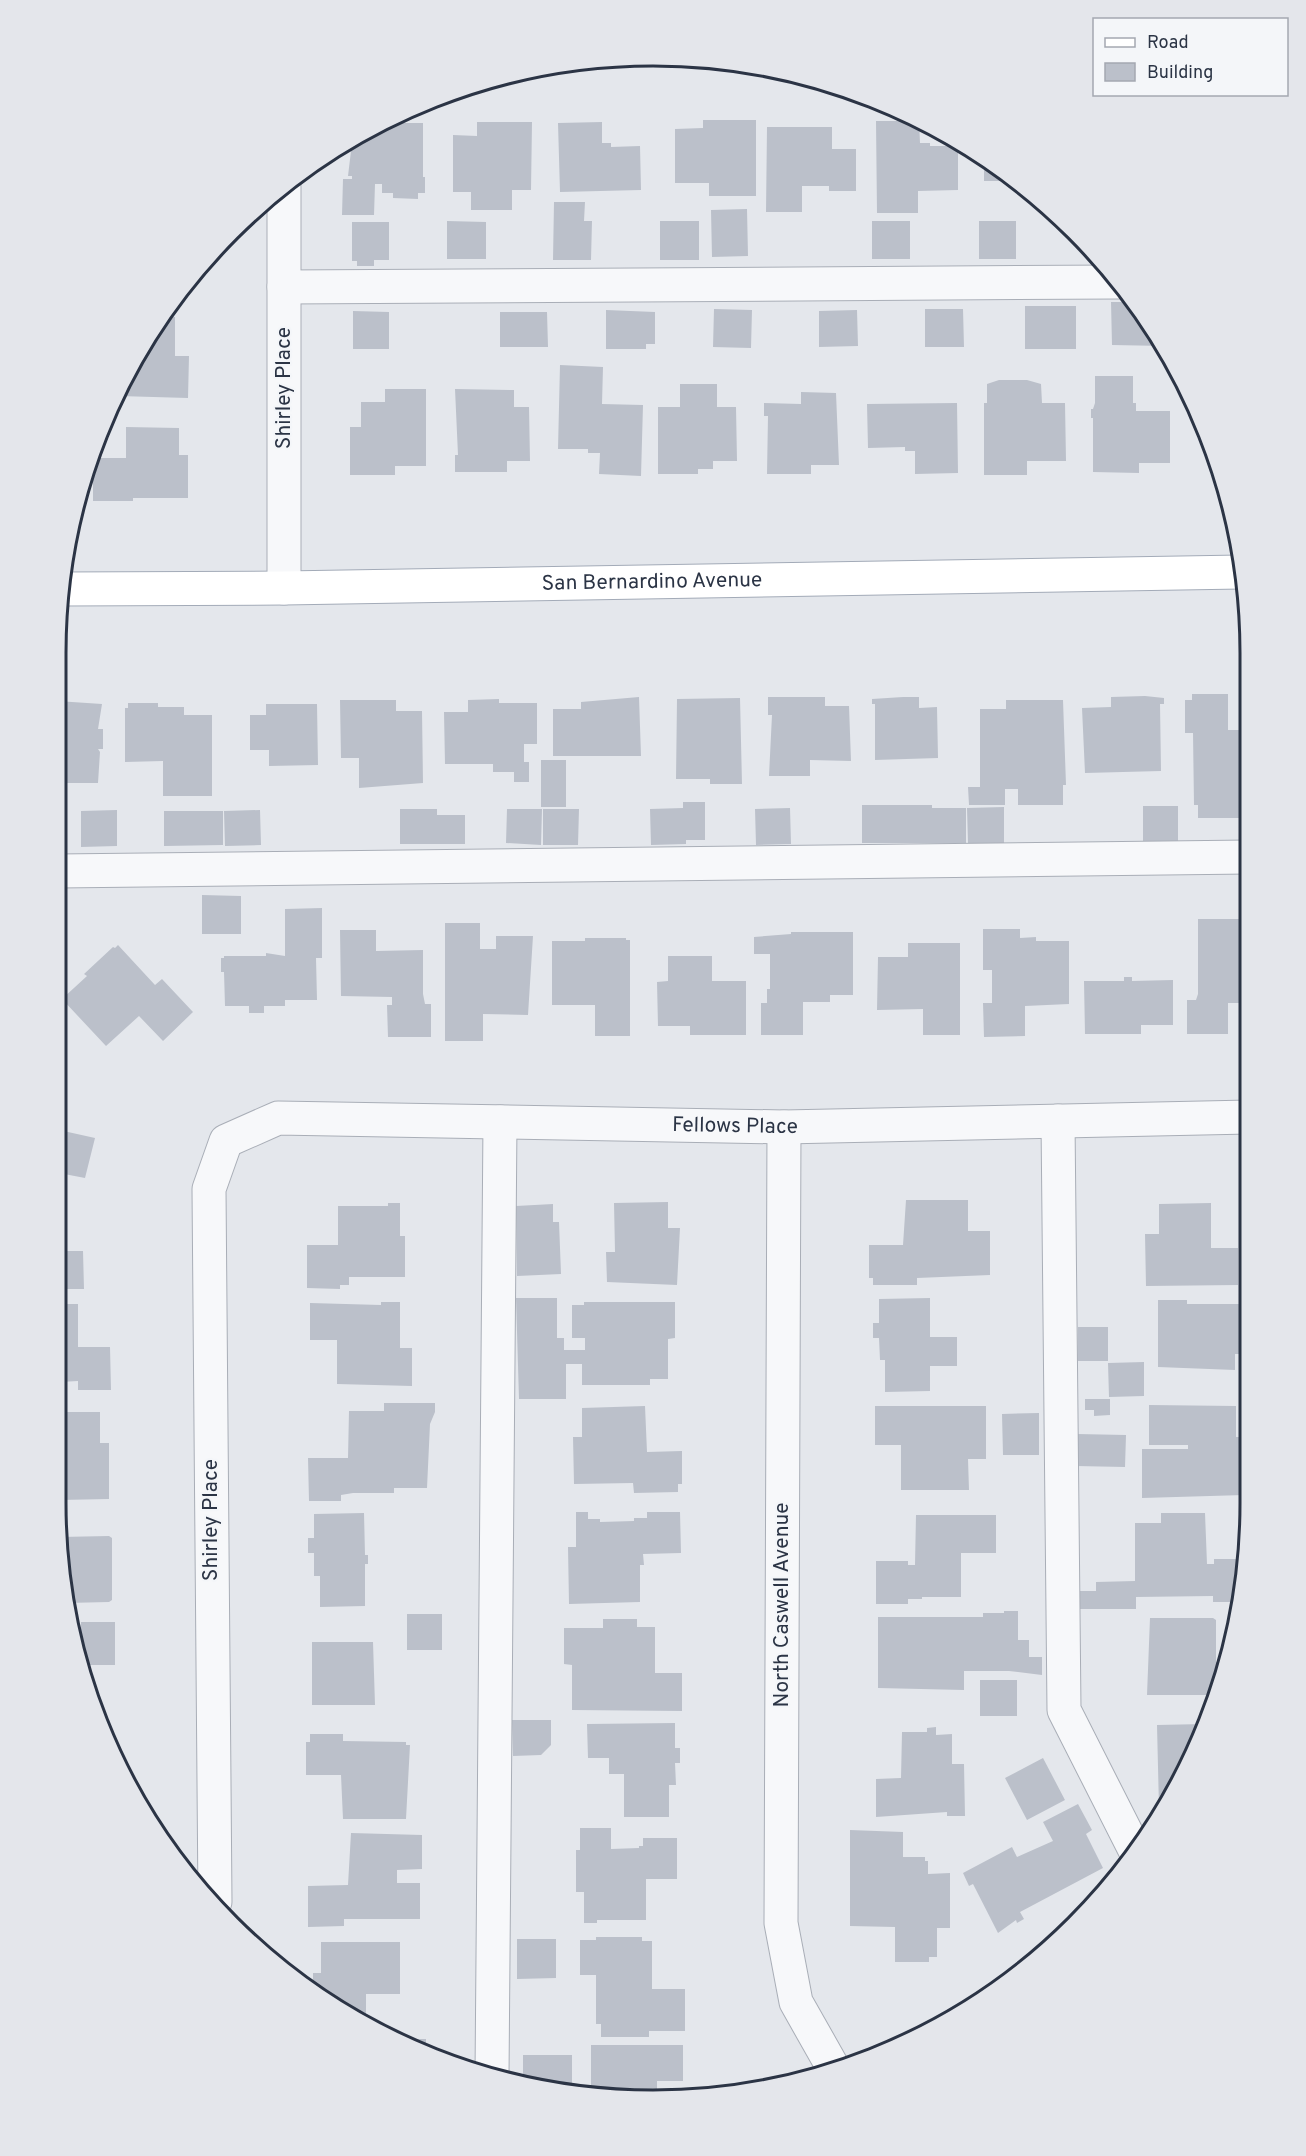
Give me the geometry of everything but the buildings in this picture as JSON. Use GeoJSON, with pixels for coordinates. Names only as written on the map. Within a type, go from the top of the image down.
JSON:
{"type":"FeatureCollection","features":[{"type":"Feature","properties":{"kind":"main road","name":"San Bernardino Avenue"},"geometry":{"type":"LineString","coordinates":[[70,590],[1234,572]]}},
{"type":"Feature","properties":{"kind":"street","name":"Shirley Place"},"geometry":{"type":"LineString","coordinates":[[284,197],[284,588]]}},
{"type":"Feature","properties":{"kind":"street"},"geometry":{"type":"LineString","coordinates":[[284,287],[1107,282]]}},
{"type":"Feature","properties":{"kind":"street"},"geometry":{"type":"LineString","coordinates":[[66,872],[1240,857]]}},
{"type":"Feature","properties":{"kind":"street","name":"Fellows Place"},"geometry":{"type":"LineString","coordinates":[[226,1141],[278,1118],[784,1127],[1240,1117]]}},
{"type":"Feature","properties":{"kind":"street"},"geometry":{"type":"LineString","coordinates":[[1058,1121],[1064,1710],[1132,1842]]}},
{"type":"Feature","properties":{"kind":"street"},"geometry":{"type":"LineString","coordinates":[[492,2067],[500,1122]]}},
{"type":"Feature","properties":{"kind":"street","name":"North Caswell Avenue"},"geometry":{"type":"LineString","coordinates":[[784,1127],[781,1923],[796,2002],[830,2063]]}},
{"type":"Feature","properties":{"kind":"street","name":"Shirley Place"},"geometry":{"type":"LineString","coordinates":[[215,1893],[209,1189],[226,1141]]}}]}
